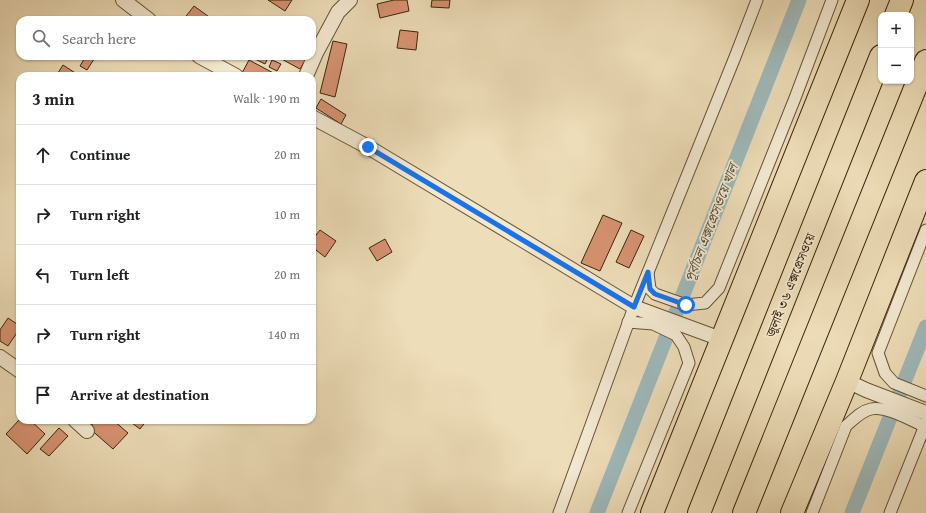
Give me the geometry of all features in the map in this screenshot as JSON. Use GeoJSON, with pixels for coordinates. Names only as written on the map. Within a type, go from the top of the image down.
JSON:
{"type":"FeatureCollection","features":[{"type":"Feature","properties":{"kind":"main road"},"geometry":{"type":"LineString","coordinates":[[652,513],[712,336],[858,0]]}},
{"type":"Feature","properties":{"kind":"main road"},"geometry":{"type":"LineString","coordinates":[[897,12],[902,0]]}},
{"type":"Feature","properties":{"kind":"main road"},"geometry":{"type":"LineString","coordinates":[[744,513],[926,61]]}},
{"type":"Feature","properties":{"kind":"main road","name":"জুলাই ৩৬ এক্সপ্রেসওয়ে"},"geometry":{"type":"LineString","coordinates":[[699,513],[878,64]]}},
{"type":"Feature","properties":{"kind":"main road"},"geometry":{"type":"LineString","coordinates":[[792,513],[857,385],[926,180]]}},
{"type":"Feature","properties":{"kind":"street"},"geometry":{"type":"LineString","coordinates":[[123,0],[144,16]]}},
{"type":"Feature","properties":{"kind":"street"},"geometry":{"type":"LineString","coordinates":[[316,53],[338,12],[350,0]]}},
{"type":"Feature","properties":{"kind":"street"},"geometry":{"type":"LineString","coordinates":[[559,513],[628,322],[639,309],[648,272],[757,0]]}},
{"type":"Feature","properties":{"kind":"street"},"geometry":{"type":"LineString","coordinates":[[648,272],[650,289],[655,294],[686,305],[705,303],[719,288],[795,98],[832,0]]}},
{"type":"Feature","properties":{"kind":"street"},"geometry":{"type":"LineString","coordinates":[[206,60],[229,72]]}},
{"type":"Feature","properties":{"kind":"street"},"geometry":{"type":"LineString","coordinates":[[308,72],[313,60]]}},
{"type":"Feature","properties":{"kind":"street"},"geometry":{"type":"LineString","coordinates":[[316,119],[368,147],[639,309],[712,336]]}},
{"type":"Feature","properties":{"kind":"street"},"geometry":{"type":"LineString","coordinates":[[926,230],[878,353],[885,373],[894,382],[926,396]]}},
{"type":"Feature","properties":{"kind":"street"},"geometry":{"type":"LineString","coordinates":[[628,322],[653,324],[676,335],[684,347],[689,363],[628,513]]}},
{"type":"Feature","properties":{"kind":"street"},"geometry":{"type":"LineString","coordinates":[[0,356],[16,368]]}},
{"type":"Feature","properties":{"kind":"street"},"geometry":{"type":"LineString","coordinates":[[857,385],[925,419]]}},
{"type":"Feature","properties":{"kind":"street"},"geometry":{"type":"LineString","coordinates":[[812,513],[846,426],[856,416],[871,409],[886,409],[925,419]]}},
{"type":"Feature","properties":{"kind":"street"},"geometry":{"type":"LineString","coordinates":[[890,513],[925,419]]}},
{"type":"Feature","properties":{"kind":"street"},"geometry":{"type":"LineString","coordinates":[[79,424],[87,431]]}},
{"type":"Feature","properties":{"kind":"building"},"geometry":{"type":"Polygon","coordinates":[[[268,0],[292,0],[285,11],[268,0]]]}},
{"type":"Feature","properties":{"kind":"building"},"geometry":{"type":"Polygon","coordinates":[[[394,0],[407,0],[409,11],[380,18],[377,4],[394,0]]]}},
{"type":"Feature","properties":{"kind":"building"},"geometry":{"type":"Polygon","coordinates":[[[432,0],[450,0],[449,8],[431,7],[432,0]]]}},
{"type":"Feature","properties":{"kind":"building"},"geometry":{"type":"Polygon","coordinates":[[[194,6],[208,16],[186,16],[194,6]]]}},
{"type":"Feature","properties":{"kind":"building"},"geometry":{"type":"Polygon","coordinates":[[[400,30],[418,32],[416,50],[397,48],[400,30]]]}},
{"type":"Feature","properties":{"kind":"building"},"geometry":{"type":"Polygon","coordinates":[[[333,41],[347,44],[335,97],[320,93],[333,41]]]}},
{"type":"Feature","properties":{"kind":"building"},"geometry":{"type":"Polygon","coordinates":[[[84,60],[93,60],[87,70],[80,66],[84,60]]]}},
{"type":"Feature","properties":{"kind":"building"},"geometry":{"type":"Polygon","coordinates":[[[249,60],[272,72],[243,72],[249,60]]]}},
{"type":"Feature","properties":{"kind":"building"},"geometry":{"type":"Polygon","coordinates":[[[257,60],[267,60],[265,64],[257,60]]]}},
{"type":"Feature","properties":{"kind":"building"},"geometry":{"type":"Polygon","coordinates":[[[272,60],[281,64],[277,71],[269,67],[272,60]]]}},
{"type":"Feature","properties":{"kind":"building"},"geometry":{"type":"Polygon","coordinates":[[[283,60],[305,60],[300,69],[283,60]]]}},
{"type":"Feature","properties":{"kind":"building"},"geometry":{"type":"Polygon","coordinates":[[[63,65],[74,72],[59,72],[63,65]]]}},
{"type":"Feature","properties":{"kind":"building"},"geometry":{"type":"Polygon","coordinates":[[[321,99],[346,115],[341,124],[316,108],[321,99]]]}},
{"type":"Feature","properties":{"kind":"building"},"geometry":{"type":"Polygon","coordinates":[[[603,215],[622,223],[600,271],[581,263],[603,215]]]}},
{"type":"Feature","properties":{"kind":"building"},"geometry":{"type":"Polygon","coordinates":[[[320,230],[336,241],[325,257],[316,250],[316,235],[320,230]]]}},
{"type":"Feature","properties":{"kind":"building"},"geometry":{"type":"Polygon","coordinates":[[[631,230],[644,236],[629,268],[616,262],[631,230]]]}},
{"type":"Feature","properties":{"kind":"building"},"geometry":{"type":"Polygon","coordinates":[[[385,239],[392,252],[377,261],[369,248],[385,239]]]}},
{"type":"Feature","properties":{"kind":"building"},"geometry":{"type":"Polygon","coordinates":[[[8,318],[16,323],[16,334],[8,346],[0,341],[0,330],[8,318]]]}},
{"type":"Feature","properties":{"kind":"building"},"geometry":{"type":"Polygon","coordinates":[[[16,423],[34,424],[45,434],[27,454],[6,434],[16,423]]]}},
{"type":"Feature","properties":{"kind":"building"},"geometry":{"type":"Polygon","coordinates":[[[92,424],[118,424],[128,433],[113,449],[89,428],[92,424]]]}},
{"type":"Feature","properties":{"kind":"building"},"geometry":{"type":"Polygon","coordinates":[[[133,424],[144,424],[140,429],[133,424]]]}},
{"type":"Feature","properties":{"kind":"building"},"geometry":{"type":"Polygon","coordinates":[[[59,428],[68,436],[49,456],[40,449],[59,428]]]}},
{"type":"Feature","properties":{"kind":"waterway","name":"পূর্বাচল এক্সপ্রেসওয়ে খাল"},"geometry":{"type":"LineString","coordinates":[[597,513],[799,0]]}},
{"type":"Feature","properties":{"kind":"waterway","name":"পূর্বাচল এক্সপ্রেসওয়ে খাল"},"geometry":{"type":"LineString","coordinates":[[852,513],[926,327]]}},
{"type":"Feature","properties":{"kind":"route"},"geometry":{"type":"LineString","coordinates":[[368,147],[634,307],[648,272],[650,289],[655,294],[686,305]]}}]}
